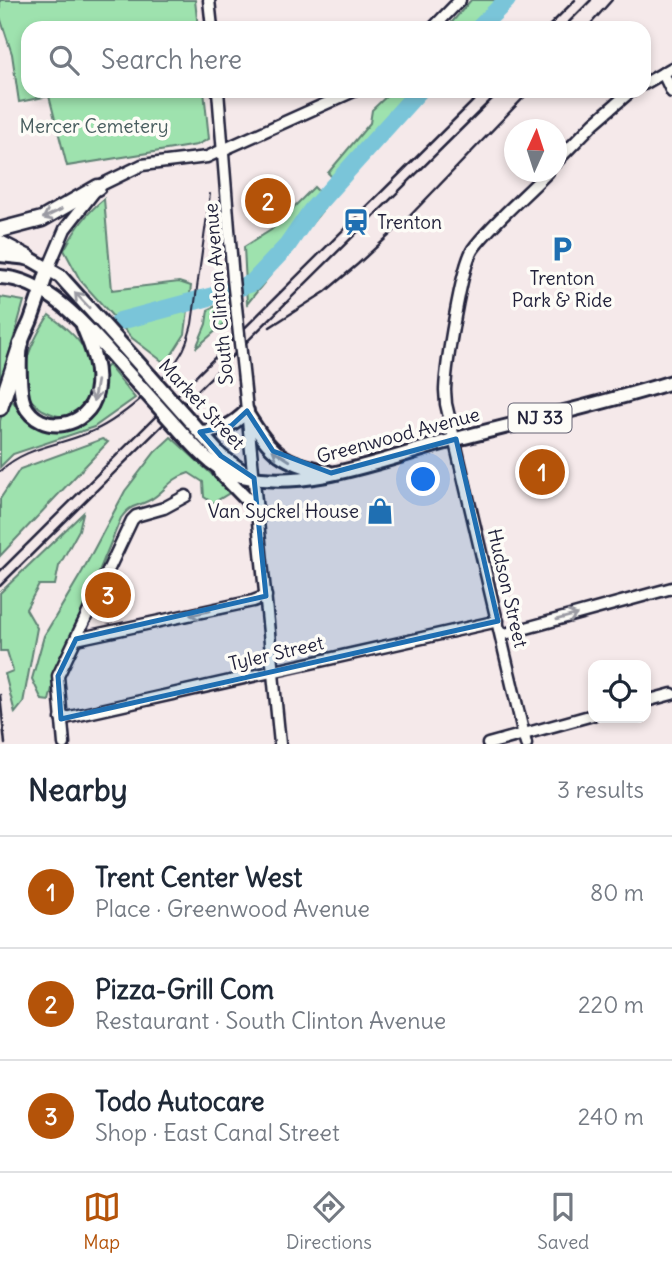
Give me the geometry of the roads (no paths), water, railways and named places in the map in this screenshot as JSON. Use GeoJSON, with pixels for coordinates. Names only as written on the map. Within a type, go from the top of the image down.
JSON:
{"type":"FeatureCollection","features":[{"type":"Feature","properties":{"kind":"highway"},"geometry":{"type":"LineString","coordinates":[[0,230],[42,219],[98,187]]}},
{"type":"Feature","properties":{"kind":"highway"},"geometry":{"type":"LineString","coordinates":[[0,243],[29,258]]}},
{"type":"Feature","properties":{"kind":"highway"},"geometry":{"type":"LineString","coordinates":[[0,408],[21,344]]}},
{"type":"Feature","properties":{"kind":"main road","name":"Market Street"},"geometry":{"type":"LineString","coordinates":[[0,255],[29,258],[60,276],[221,456],[254,478]]}},
{"type":"Feature","properties":{"kind":"main road"},"geometry":{"type":"LineString","coordinates":[[48,269],[21,344],[20,390],[25,406],[33,416],[47,423],[64,425],[74,422],[88,412],[93,404],[97,369],[83,326]]}},
{"type":"Feature","properties":{"kind":"main road","name":"Market Street"},"geometry":{"type":"LineString","coordinates":[[0,276],[25,281],[43,289],[60,302],[215,466],[237,476],[254,478]]}},
{"type":"Feature","properties":{"kind":"main road","name":"Greenwood Avenue"},"geometry":{"type":"LineString","coordinates":[[254,478],[293,480],[331,473],[409,455],[456,439],[672,383]]}},
{"type":"Feature","properties":{"kind":"main road"},"geometry":{"type":"LineString","coordinates":[[200,432],[232,426],[247,412],[269,446],[284,459],[331,473]]}},
{"type":"Feature","properties":{"kind":"main road"},"geometry":{"type":"LineString","coordinates":[[215,466],[257,510]]}},
{"type":"Feature","properties":{"kind":"street"},"geometry":{"type":"LineString","coordinates":[[209,0],[211,21]]}},
{"type":"Feature","properties":{"kind":"street"},"geometry":{"type":"LineString","coordinates":[[439,21],[460,0]]}},
{"type":"Feature","properties":{"kind":"street"},"geometry":{"type":"LineString","coordinates":[[651,80],[667,70],[672,92]]}},
{"type":"Feature","properties":{"kind":"street","name":"South Clinton Avenue"},"geometry":{"type":"LineString","coordinates":[[219,98],[233,279],[281,744]]}},
{"type":"Feature","properties":{"kind":"street"},"geometry":{"type":"LineString","coordinates":[[48,269],[65,229],[98,187],[142,165],[207,157],[339,98]]}},
{"type":"Feature","properties":{"kind":"street"},"geometry":{"type":"LineString","coordinates":[[567,151],[623,98]]}},
{"type":"Feature","properties":{"kind":"street","name":"Hudson Street"},"geometry":{"type":"LineString","coordinates":[[525,739],[446,404],[446,380],[466,264],[473,250],[538,182]]}},
{"type":"Feature","properties":{"kind":"street"},"geometry":{"type":"LineString","coordinates":[[64,744],[58,676],[134,518],[164,508],[186,496]]}},
{"type":"Feature","properties":{"kind":"street"},"geometry":{"type":"LineString","coordinates":[[501,635],[672,588]]}},
{"type":"Feature","properties":{"kind":"street"},"geometry":{"type":"LineString","coordinates":[[76,639],[266,596]]}},
{"type":"Feature","properties":{"kind":"street","name":"Tyler Street"},"geometry":{"type":"LineString","coordinates":[[61,719],[498,621]]}},
{"type":"Feature","properties":{"kind":"street"},"geometry":{"type":"LineString","coordinates":[[651,700],[672,694]]}},
{"type":"Feature","properties":{"kind":"street"},"geometry":{"type":"LineString","coordinates":[[488,744],[525,739],[588,717]]}},
{"type":"Feature","properties":{"kind":"waterway"},"geometry":{"type":"LineString","coordinates":[[486,21],[507,0]]}},
{"type":"Feature","properties":{"kind":"waterway"},"geometry":{"type":"LineString","coordinates":[[120,321],[252,283],[287,246],[311,211],[413,98]]}},
{"type":"Feature","properties":{"kind":"tram line"},"geometry":{"type":"LineString","coordinates":[[0,471],[31,452],[100,428],[126,411],[164,377],[185,347],[192,324],[210,194]]}},
{"type":"Feature","properties":{"kind":"railway"},"geometry":{"type":"LineString","coordinates":[[554,21],[575,0]]}},
{"type":"Feature","properties":{"kind":"railway"},"geometry":{"type":"LineString","coordinates":[[570,21],[591,0]]}},
{"type":"Feature","properties":{"kind":"railway"},"geometry":{"type":"LineString","coordinates":[[593,21],[612,0]]}},
{"type":"Feature","properties":{"kind":"railway"},"geometry":{"type":"LineString","coordinates":[[0,571],[476,98]]}},
{"type":"Feature","properties":{"kind":"railway"},"geometry":{"type":"LineString","coordinates":[[0,586],[493,98]]}},
{"type":"Feature","properties":{"kind":"railway"},"geometry":{"type":"LineString","coordinates":[[270,327],[325,292],[358,264],[406,220],[523,98]]}},
{"type":"Feature","properties":{"kind":"railway"},"geometry":{"type":"LineString","coordinates":[[0,695],[5,744]]}},
{"type":"Feature","properties":{"kind":"place","name":"Pizza-Grill Com"},"geometry":{"type":"Point","coordinates":[268,201]}},
{"type":"Feature","properties":{"kind":"place","name":"Trenton"},"geometry":{"type":"Point","coordinates":[356,222]}},
{"type":"Feature","properties":{"kind":"place","name":"Trenton Park & Ride"},"geometry":{"type":"Point","coordinates":[562,249]}},
{"type":"Feature","properties":{"kind":"place","name":"Trent Center West"},"geometry":{"type":"Point","coordinates":[542,472]}},
{"type":"Feature","properties":{"kind":"place","name":"Van Syckel House"},"geometry":{"type":"Point","coordinates":[380,511]}},
{"type":"Feature","properties":{"kind":"place","name":"Todo Autocare"},"geometry":{"type":"Point","coordinates":[108,595]}},
{"type":"Feature","properties":{"kind":"park label","name":"Mercer Cemetery"},"geometry":{"type":"Point","coordinates":[94,126]}}]}
